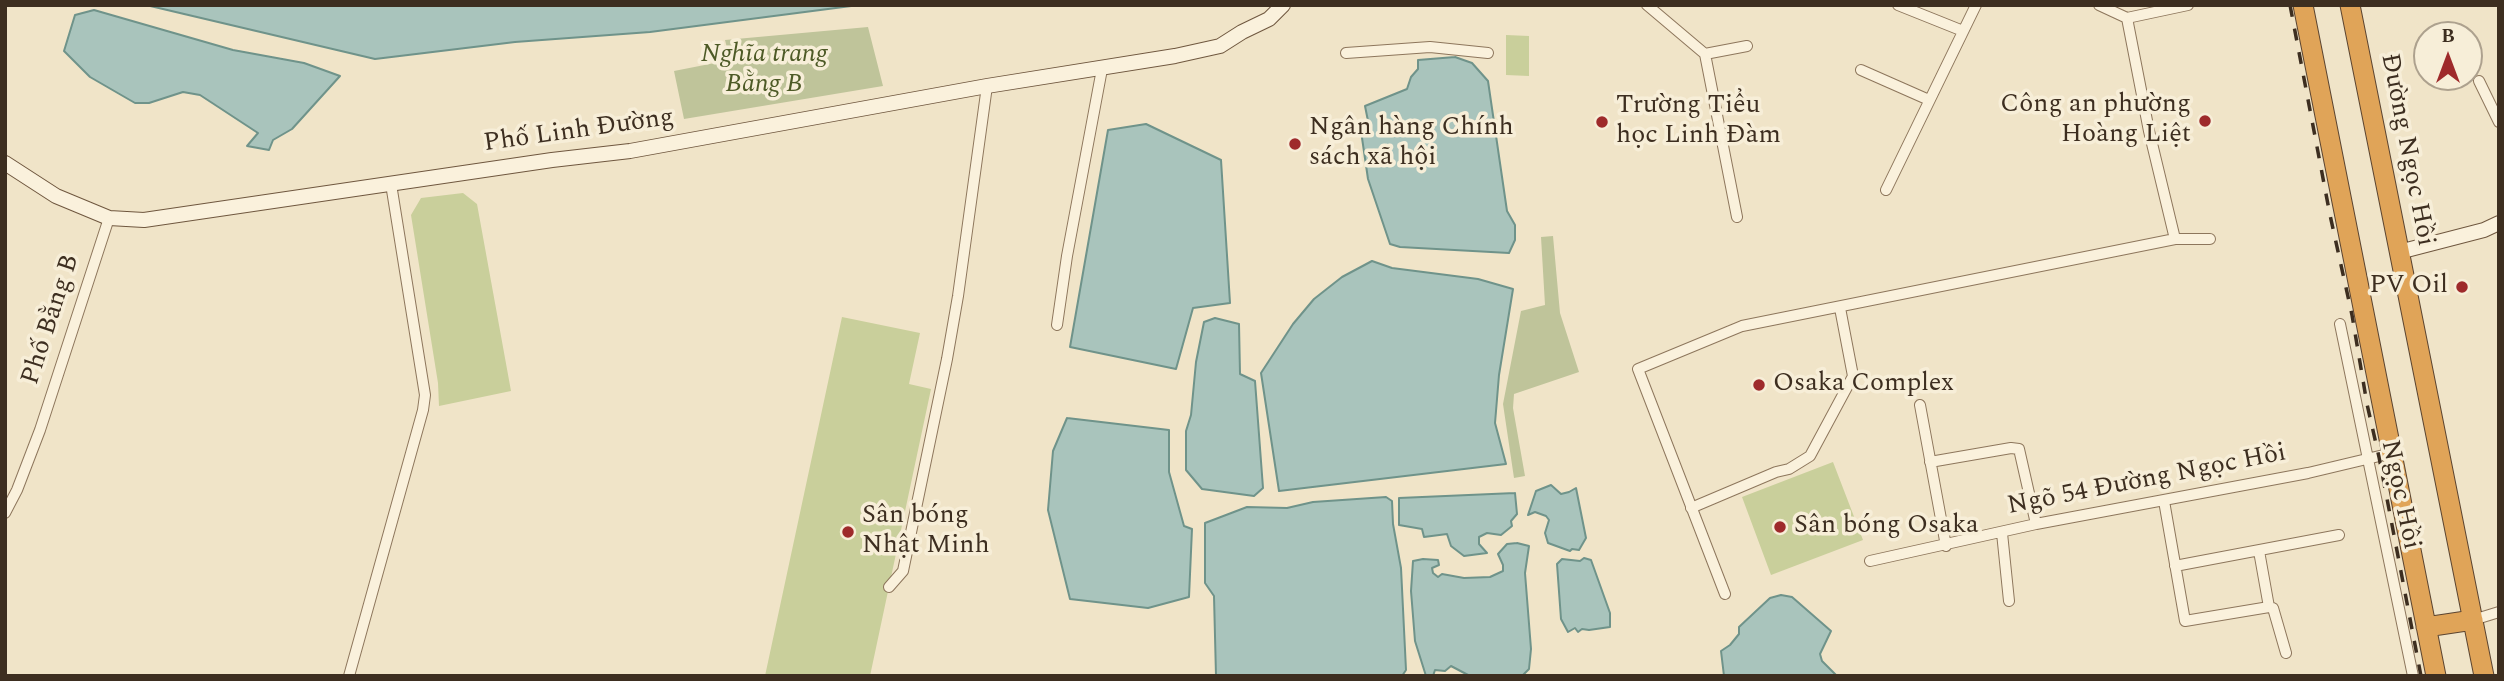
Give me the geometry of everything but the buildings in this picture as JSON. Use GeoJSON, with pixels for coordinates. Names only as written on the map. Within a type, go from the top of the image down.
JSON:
{"type":"FeatureCollection","features":[{"type":"Feature","properties":{"kind":"highway"},"geometry":{"type":"LineString","coordinates":[[2303,5],[2436,676]]}},
{"type":"Feature","properties":{"kind":"highway","name":"Đường Ngọc Hồi"},"geometry":{"type":"LineString","coordinates":[[2350,5],[2484,676]]}},
{"type":"Feature","properties":{"kind":"highway"},"geometry":{"type":"LineString","coordinates":[[2427,628],[2473,620]]}},
{"type":"Feature","properties":{"kind":"street","name":"Phố Linh Đường"},"geometry":{"type":"LineString","coordinates":[[5,163],[56,196],[109,218],[144,220],[552,160],[631,151],[987,86],[1102,69],[1220,46],[1269,19],[1283,5]]}},
{"type":"Feature","properties":{"kind":"street"},"geometry":{"type":"LineString","coordinates":[[1647,5],[1705,54],[1737,217]]}},
{"type":"Feature","properties":{"kind":"street"},"geometry":{"type":"LineString","coordinates":[[1898,5],[1963,31]]}},
{"type":"Feature","properties":{"kind":"street"},"geometry":{"type":"LineString","coordinates":[[1886,190],[1976,5]]}},
{"type":"Feature","properties":{"kind":"street"},"geometry":{"type":"LineString","coordinates":[[2099,5],[2127,18],[2188,5]]}},
{"type":"Feature","properties":{"kind":"street"},"geometry":{"type":"LineString","coordinates":[[2127,18],[2149,131],[2175,239]]}},
{"type":"Feature","properties":{"kind":"street"},"geometry":{"type":"LineString","coordinates":[[1705,54],[1747,46]]}},
{"type":"Feature","properties":{"kind":"street"},"geometry":{"type":"LineString","coordinates":[[1346,53],[1430,47],[1488,53]]}},
{"type":"Feature","properties":{"kind":"street"},"geometry":{"type":"LineString","coordinates":[[1058,326],[1067,256],[1102,69]]}},
{"type":"Feature","properties":{"kind":"street"},"geometry":{"type":"LineString","coordinates":[[1861,71],[1929,100]]}},
{"type":"Feature","properties":{"kind":"street"},"geometry":{"type":"LineString","coordinates":[[889,587],[903,571],[947,359],[987,86]]}},
{"type":"Feature","properties":{"kind":"street"},"geometry":{"type":"LineString","coordinates":[[2483,89],[2499,122]]}},
{"type":"Feature","properties":{"kind":"street"},"geometry":{"type":"LineString","coordinates":[[349,676],[423,411],[425,395],[391,184]]}},
{"type":"Feature","properties":{"kind":"street","name":"Phố Bằng B"},"geometry":{"type":"LineString","coordinates":[[5,513],[17,490],[40,430],[109,218]]}},
{"type":"Feature","properties":{"kind":"street"},"geometry":{"type":"LineString","coordinates":[[2399,252],[2484,230],[2499,223]]}},
{"type":"Feature","properties":{"kind":"street"},"geometry":{"type":"LineString","coordinates":[[1725,594],[1638,369],[1742,326],[2175,239],[2210,239]]}},
{"type":"Feature","properties":{"kind":"street"},"geometry":{"type":"LineString","coordinates":[[1691,508],[1789,469],[1810,456],[1853,376],[1840,308]]}},
{"type":"Feature","properties":{"kind":"street","name":"Ngọc Hồi"},"geometry":{"type":"LineString","coordinates":[[2340,324],[2413,676]]}},
{"type":"Feature","properties":{"kind":"street"},"geometry":{"type":"LineString","coordinates":[[1920,405],[1946,545]]}},
{"type":"Feature","properties":{"kind":"street"},"geometry":{"type":"LineString","coordinates":[[1930,461],[2011,447],[2019,449],[2036,524]]}},
{"type":"Feature","properties":{"kind":"street","name":"Ngõ 54 Đường Ngọc Hồi"},"geometry":{"type":"LineString","coordinates":[[1870,561],[2036,524],[2164,501],[2392,453]]}},
{"type":"Feature","properties":{"kind":"street"},"geometry":{"type":"LineString","coordinates":[[2164,501],[2185,621],[2273,608],[2286,653]]}},
{"type":"Feature","properties":{"kind":"street"},"geometry":{"type":"LineString","coordinates":[[2002,533],[2009,601]]}},
{"type":"Feature","properties":{"kind":"street"},"geometry":{"type":"LineString","coordinates":[[2175,566],[2339,535]]}},
{"type":"Feature","properties":{"kind":"street"},"geometry":{"type":"LineString","coordinates":[[2259,551],[2269,607]]}},
{"type":"Feature","properties":{"kind":"street"},"geometry":{"type":"LineString","coordinates":[[2473,620],[2499,612]]}},
{"type":"Feature","properties":{"kind":"green space","name":"Nghĩa trang Bằng B"},"geometry":{"type":"Polygon","coordinates":[[[868,27],[883,86],[684,119],[674,71],[730,60],[725,40],[868,27]]]}},
{"type":"Feature","properties":{"kind":"green space"},"geometry":{"type":"Polygon","coordinates":[[[1506,35],[1529,36],[1529,76],[1506,75],[1506,35]]]}},
{"type":"Feature","properties":{"kind":"green space"},"geometry":{"type":"Polygon","coordinates":[[[463,193],[477,204],[511,391],[439,406],[438,383],[411,215],[421,198],[463,193]]]}},
{"type":"Feature","properties":{"kind":"green space"},"geometry":{"type":"Polygon","coordinates":[[[1553,236],[1560,313],[1579,372],[1514,394],[1513,408],[1525,476],[1514,478],[1503,404],[1521,311],[1545,305],[1541,237],[1553,236]]]}},
{"type":"Feature","properties":{"kind":"green space","name":"Sân bóng Nhật Minh"},"geometry":{"type":"Polygon","coordinates":[[[842,317],[920,333],[909,384],[931,389],[870,676],[765,676],[842,317]]]}},
{"type":"Feature","properties":{"kind":"green space"},"geometry":{"type":"Polygon","coordinates":[[[1833,462],[1863,540],[1771,575],[1742,497],[1833,462]]]}},
{"type":"Feature","properties":{"kind":"water"},"geometry":{"type":"Polygon","coordinates":[[[146,5],[859,5],[650,32],[515,42],[375,59],[146,5]]]}},
{"type":"Feature","properties":{"kind":"water"},"geometry":{"type":"Polygon","coordinates":[[[94,10],[233,50],[304,63],[340,76],[292,129],[273,140],[269,150],[247,146],[258,133],[200,95],[183,92],[149,103],[135,103],[90,77],[64,51],[75,15],[94,10]]]}},
{"type":"Feature","properties":{"kind":"water"},"geometry":{"type":"Polygon","coordinates":[[[1455,57],[1472,63],[1488,81],[1507,211],[1515,225],[1515,240],[1509,253],[1400,247],[1390,244],[1368,179],[1361,131],[1369,126],[1365,106],[1407,89],[1411,77],[1418,69],[1418,60],[1455,57]]]}},
{"type":"Feature","properties":{"kind":"water"},"geometry":{"type":"Polygon","coordinates":[[[1146,124],[1221,160],[1230,303],[1193,308],[1176,369],[1070,347],[1108,130],[1146,124]]]}},
{"type":"Feature","properties":{"kind":"water"},"geometry":{"type":"Polygon","coordinates":[[[1372,261],[1392,268],[1478,279],[1513,289],[1499,375],[1495,423],[1506,464],[1279,491],[1261,373],[1293,324],[1314,299],[1342,277],[1372,261]]]}},
{"type":"Feature","properties":{"kind":"water"},"geometry":{"type":"Polygon","coordinates":[[[1215,318],[1239,324],[1240,374],[1255,381],[1263,488],[1254,496],[1202,489],[1186,470],[1186,431],[1191,415],[1196,362],[1204,322],[1215,318]]]}},
{"type":"Feature","properties":{"kind":"water"},"geometry":{"type":"Polygon","coordinates":[[[1067,418],[1169,430],[1169,472],[1184,526],[1192,529],[1189,597],[1148,608],[1070,599],[1048,510],[1053,451],[1067,418]]]}},
{"type":"Feature","properties":{"kind":"water"},"geometry":{"type":"Polygon","coordinates":[[[1551,485],[1561,494],[1576,488],[1586,538],[1579,550],[1570,551],[1548,543],[1545,533],[1549,520],[1535,512],[1528,515],[1536,491],[1551,485]]]}},
{"type":"Feature","properties":{"kind":"water"},"geometry":{"type":"Polygon","coordinates":[[[1515,493],[1517,514],[1511,521],[1512,526],[1501,535],[1487,533],[1479,537],[1479,544],[1487,553],[1464,556],[1451,546],[1447,534],[1424,537],[1422,529],[1399,525],[1399,498],[1515,493]]]}},
{"type":"Feature","properties":{"kind":"water"},"geometry":{"type":"Polygon","coordinates":[[[1386,497],[1392,501],[1401,568],[1406,670],[1402,676],[1216,676],[1214,596],[1205,583],[1205,523],[1247,507],[1287,508],[1313,502],[1386,497]]]}},
{"type":"Feature","properties":{"kind":"water"},"geometry":{"type":"Polygon","coordinates":[[[1507,544],[1529,546],[1525,573],[1531,649],[1529,669],[1522,676],[1470,676],[1451,666],[1445,671],[1435,670],[1433,676],[1426,676],[1415,641],[1411,591],[1413,561],[1438,560],[1439,565],[1432,568],[1438,577],[1442,574],[1464,578],[1490,577],[1503,571],[1498,554],[1507,544]]]}},
{"type":"Feature","properties":{"kind":"water"},"geometry":{"type":"Polygon","coordinates":[[[1584,558],[1591,560],[1610,613],[1610,627],[1582,629],[1578,632],[1575,628],[1568,632],[1561,619],[1557,564],[1562,559],[1580,561],[1584,558]]]}},
{"type":"Feature","properties":{"kind":"water"},"geometry":{"type":"Polygon","coordinates":[[[1781,595],[1792,597],[1831,631],[1820,654],[1822,661],[1837,676],[1724,676],[1721,651],[1739,634],[1739,627],[1770,598],[1781,595]]]}},
{"type":"Feature","properties":{"kind":"railway"},"geometry":{"type":"LineString","coordinates":[[2290,5],[2421,676]]}},
{"type":"Feature","properties":{"kind":"place","name":"Công an phường Hoàng Liệt"},"geometry":{"type":"Point","coordinates":[2205,121]}},
{"type":"Feature","properties":{"kind":"place","name":"Trường Tiểu học Linh Đàm"},"geometry":{"type":"Point","coordinates":[1602,122]}},
{"type":"Feature","properties":{"kind":"place","name":"Ngân hàng Chính sách xã hội"},"geometry":{"type":"Point","coordinates":[1295,144]}},
{"type":"Feature","properties":{"kind":"place","name":"PV Oil"},"geometry":{"type":"Point","coordinates":[2462,287]}},
{"type":"Feature","properties":{"kind":"place","name":"Osaka Complex"},"geometry":{"type":"Point","coordinates":[1759,385]}},
{"type":"Feature","properties":{"kind":"place","name":"Sân bóng Osaka"},"geometry":{"type":"Point","coordinates":[1780,527]}},
{"type":"Feature","properties":{"kind":"place","name":"Sân bóng Nhật Minh"},"geometry":{"type":"Point","coordinates":[848,532]}}]}
